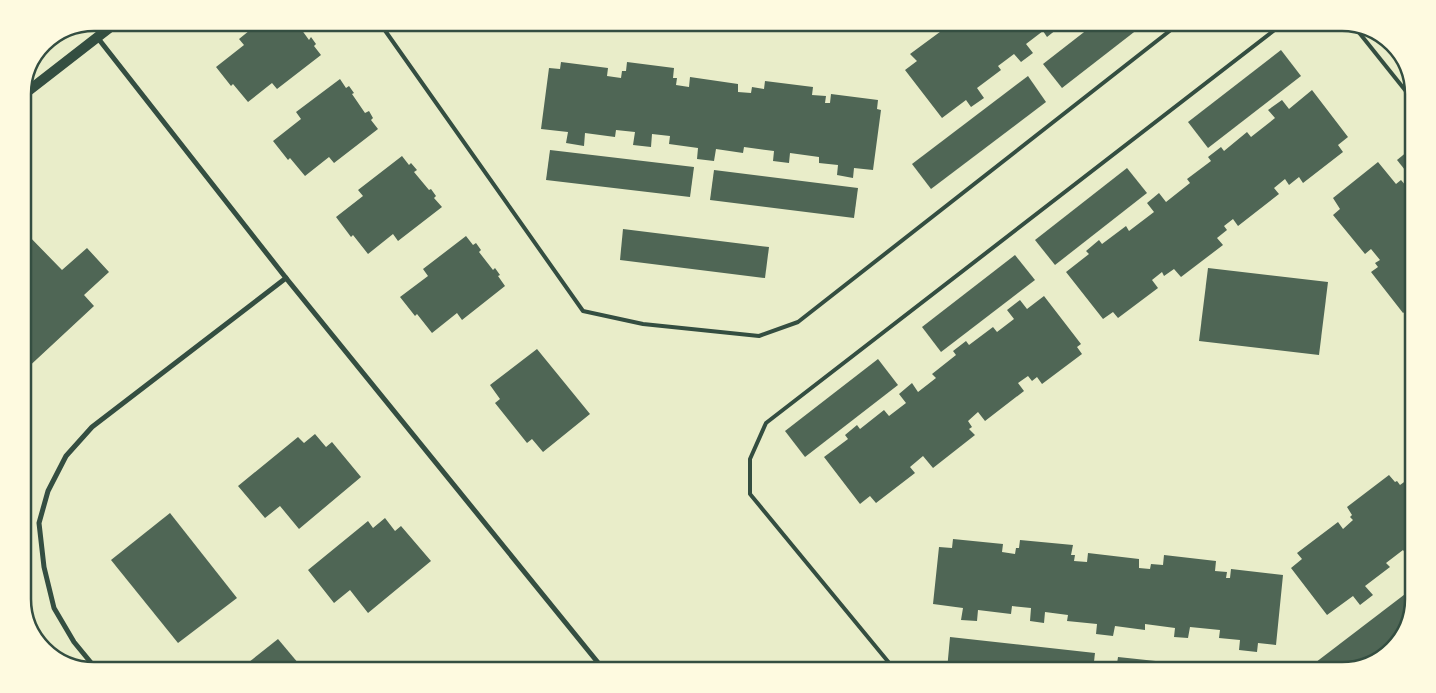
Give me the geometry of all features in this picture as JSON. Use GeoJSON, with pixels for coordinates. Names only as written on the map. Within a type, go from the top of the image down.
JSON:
{"type":"FeatureCollection","features":[{"type":"Feature","properties":{"kind":"main road"},"geometry":{"type":"LineString","coordinates":[[31,89],[106,31]]}},
{"type":"Feature","properties":{"kind":"street"},"geometry":{"type":"LineString","coordinates":[[97,38],[286,278],[598,662]]}},
{"type":"Feature","properties":{"kind":"street"},"geometry":{"type":"LineString","coordinates":[[90,662],[74,642],[54,608],[44,568],[39,523],[48,491],[66,456],[92,427],[286,278]]}},
{"type":"Feature","properties":{"kind":"lane"},"geometry":{"type":"LineString","coordinates":[[385,31],[583,311],[642,324],[759,336],[798,322],[1170,31]]}},
{"type":"Feature","properties":{"kind":"lane"},"geometry":{"type":"LineString","coordinates":[[888,662],[750,494],[750,460],[766,422],[1273,31]]}},
{"type":"Feature","properties":{"kind":"lane"},"geometry":{"type":"LineString","coordinates":[[1360,34],[1405,90]]}},
{"type":"Feature","properties":{"kind":"building"},"geometry":{"type":"Polygon","coordinates":[[[249,31],[302,31],[309,40],[311,37],[316,44],[314,46],[321,55],[277,89],[272,83],[248,102],[233,84],[231,86],[216,67],[244,45],[239,39],[249,31]]]}},
{"type":"Feature","properties":{"kind":"building"},"geometry":{"type":"Polygon","coordinates":[[[941,31],[1043,31],[1026,44],[1033,53],[1021,62],[1014,54],[998,66],[1001,70],[977,88],[984,98],[971,107],[966,100],[942,118],[905,70],[917,61],[910,54],[941,31]]]}},
{"type":"Feature","properties":{"kind":"building"},"geometry":{"type":"Polygon","coordinates":[[[1043,31],[1055,31],[1047,37],[1043,31]]]}},
{"type":"Feature","properties":{"kind":"building"},"geometry":{"type":"Polygon","coordinates":[[[1085,31],[1135,31],[1062,88],[1043,64],[1085,31]]]}},
{"type":"Feature","properties":{"kind":"building"},"geometry":{"type":"Polygon","coordinates":[[[1281,50],[1301,76],[1208,148],[1188,122],[1281,50]]]}},
{"type":"Feature","properties":{"kind":"building"},"geometry":{"type":"Polygon","coordinates":[[[561,62],[608,68],[607,76],[621,78],[622,71],[626,71],[627,62],[674,68],[673,78],[677,78],[676,85],[689,87],[690,77],[738,84],[738,92],[751,93],[752,87],[764,89],[765,81],[813,87],[812,95],[826,96],[825,103],[830,103],[831,94],[878,100],[877,109],[881,110],[873,170],[854,168],[853,178],[837,175],[838,165],[819,163],[819,157],[790,153],[789,163],[773,161],[774,151],[744,147],[743,153],[716,149],[714,161],[697,159],[698,148],[669,144],[670,136],[652,134],[651,147],[633,145],[635,132],[616,130],[615,137],[585,133],[584,146],[566,143],[568,132],[541,129],[549,68],[560,69],[561,62]]]}},
{"type":"Feature","properties":{"kind":"building"},"geometry":{"type":"Polygon","coordinates":[[[1028,76],[1046,102],[931,189],[912,164],[1028,76]]]}},
{"type":"Feature","properties":{"kind":"building"},"geometry":{"type":"Polygon","coordinates":[[[340,79],[346,88],[349,86],[365,113],[369,111],[373,118],[371,120],[378,129],[334,163],[329,157],[305,176],[290,158],[288,160],[273,141],[301,119],[296,112],[340,79]]]}},
{"type":"Feature","properties":{"kind":"building"},"geometry":{"type":"Polygon","coordinates":[[[1312,90],[1348,137],[1338,145],[1343,152],[1303,183],[1299,177],[1289,185],[1285,179],[1274,188],[1279,194],[1238,226],[1233,219],[1224,226],[1227,230],[1217,238],[1223,245],[1181,277],[1174,269],[1164,276],[1162,272],[1152,280],[1158,288],[1118,318],[1113,312],[1103,319],[1066,272],[1089,254],[1086,251],[1099,240],[1102,244],[1126,226],[1129,231],[1154,212],[1147,203],[1159,193],[1166,202],[1190,183],[1187,179],[1211,161],[1208,157],[1221,147],[1224,151],[1247,132],[1251,137],[1275,118],[1268,110],[1282,100],[1289,109],[1312,90]]]}},
{"type":"Feature","properties":{"kind":"building"},"geometry":{"type":"Polygon","coordinates":[[[550,150],[694,167],[690,197],[546,180],[550,150]]]}},
{"type":"Feature","properties":{"kind":"building"},"geometry":{"type":"Polygon","coordinates":[[[1405,154],[1405,170],[1397,160],[1405,154]]]}},
{"type":"Feature","properties":{"kind":"building"},"geometry":{"type":"Polygon","coordinates":[[[402,156],[409,165],[411,163],[417,170],[414,172],[429,190],[431,189],[436,196],[434,198],[442,207],[398,241],[393,234],[368,254],[353,235],[351,237],[336,217],[363,196],[358,190],[402,156]]]}},
{"type":"Feature","properties":{"kind":"building"},"geometry":{"type":"Polygon","coordinates":[[[1378,162],[1396,184],[1401,180],[1405,185],[1405,312],[1403,313],[1371,272],[1378,267],[1375,263],[1380,260],[1371,249],[1365,254],[1333,215],[1340,209],[1333,198],[1378,162]]]}},
{"type":"Feature","properties":{"kind":"building"},"geometry":{"type":"Polygon","coordinates":[[[1127,168],[1147,193],[1055,265],[1035,240],[1127,168]]]}},
{"type":"Feature","properties":{"kind":"building"},"geometry":{"type":"Polygon","coordinates":[[[714,170],[858,188],[854,218],[710,200],[714,170]]]}},
{"type":"Feature","properties":{"kind":"building"},"geometry":{"type":"Polygon","coordinates":[[[623,229],[769,247],[765,278],[620,260],[623,229]]]}},
{"type":"Feature","properties":{"kind":"building"},"geometry":{"type":"Polygon","coordinates":[[[466,236],[473,245],[476,243],[481,250],[479,252],[493,270],[495,268],[505,286],[462,320],[457,313],[432,333],[400,297],[428,276],[423,269],[466,236]]]}},
{"type":"Feature","properties":{"kind":"building"},"geometry":{"type":"Polygon","coordinates":[[[31,238],[62,270],[87,248],[109,272],[84,295],[94,306],[31,365],[31,238]]]}},
{"type":"Feature","properties":{"kind":"building"},"geometry":{"type":"Polygon","coordinates":[[[1015,255],[1035,280],[941,352],[922,327],[1015,255]]]}},
{"type":"Feature","properties":{"kind":"building"},"geometry":{"type":"Polygon","coordinates":[[[1208,268],[1328,282],[1319,355],[1199,341],[1208,268]]]}},
{"type":"Feature","properties":{"kind":"building"},"geometry":{"type":"Polygon","coordinates":[[[1044,296],[1081,344],[1077,347],[1082,354],[1042,384],[1037,377],[1032,381],[1028,376],[1018,383],[1024,391],[985,421],[978,412],[968,421],[972,427],[969,429],[975,435],[933,468],[923,456],[910,467],[915,473],[876,503],[870,496],[860,504],[824,457],[848,439],[845,435],[857,425],[860,429],[884,410],[889,416],[906,403],[899,394],[912,383],[918,392],[936,378],[932,374],[956,355],[953,351],[966,341],[969,345],[993,327],[997,332],[1014,319],[1007,310],[1020,300],[1027,309],[1044,296]]]}},
{"type":"Feature","properties":{"kind":"building"},"geometry":{"type":"Polygon","coordinates":[[[537,349],[590,414],[543,452],[532,439],[527,443],[495,403],[500,399],[490,385],[537,349]]]}},
{"type":"Feature","properties":{"kind":"building"},"geometry":{"type":"Polygon","coordinates":[[[878,359],[898,385],[805,457],[785,431],[878,359]]]}},
{"type":"Feature","properties":{"kind":"building"},"geometry":{"type":"Polygon","coordinates":[[[315,434],[326,447],[332,442],[361,477],[299,529],[280,506],[265,518],[238,486],[298,437],[304,443],[315,434]]]}},
{"type":"Feature","properties":{"kind":"building"},"geometry":{"type":"Polygon","coordinates":[[[1389,475],[1400,485],[1405,481],[1405,553],[1403,550],[1386,563],[1390,567],[1365,586],[1373,595],[1360,605],[1353,596],[1327,615],[1291,568],[1302,559],[1297,553],[1338,522],[1343,529],[1353,520],[1347,507],[1389,475]]]}},
{"type":"Feature","properties":{"kind":"building"},"geometry":{"type":"Polygon","coordinates":[[[170,513],[237,598],[178,643],[111,560],[170,513]]]}},
{"type":"Feature","properties":{"kind":"building"},"geometry":{"type":"Polygon","coordinates":[[[385,518],[395,531],[401,526],[431,561],[368,613],[350,590],[334,603],[308,570],[368,521],[373,528],[385,518]]]}},
{"type":"Feature","properties":{"kind":"building"},"geometry":{"type":"Polygon","coordinates":[[[953,539],[1003,544],[1002,552],[1015,554],[1016,548],[1019,548],[1020,540],[1073,545],[1071,555],[1075,555],[1074,561],[1087,562],[1088,553],[1139,559],[1139,568],[1150,569],[1151,564],[1163,565],[1164,555],[1216,561],[1215,571],[1227,572],[1226,578],[1230,578],[1231,569],[1283,575],[1276,645],[1258,643],[1257,652],[1239,650],[1240,640],[1219,638],[1220,630],[1190,627],[1188,638],[1174,637],[1175,628],[1145,624],[1145,630],[1115,626],[1113,636],[1096,634],[1097,624],[1067,621],[1068,615],[1045,612],[1044,623],[1030,621],[1031,608],[1012,606],[1011,614],[978,610],[977,621],[961,620],[963,608],[933,604],[939,547],[952,548],[953,539]]]}},
{"type":"Feature","properties":{"kind":"building"},"geometry":{"type":"Polygon","coordinates":[[[1405,594],[1404,611],[1398,627],[1389,640],[1377,651],[1350,661],[1316,662],[1405,594]]]}},
{"type":"Feature","properties":{"kind":"building"},"geometry":{"type":"Polygon","coordinates":[[[950,637],[1095,653],[1094,662],[948,662],[950,637]]]}},
{"type":"Feature","properties":{"kind":"building"},"geometry":{"type":"Polygon","coordinates":[[[278,639],[297,662],[249,662],[278,639]]]}},
{"type":"Feature","properties":{"kind":"building"},"geometry":{"type":"Polygon","coordinates":[[[1118,657],[1165,662],[1117,662],[1118,657]]]}}]}
